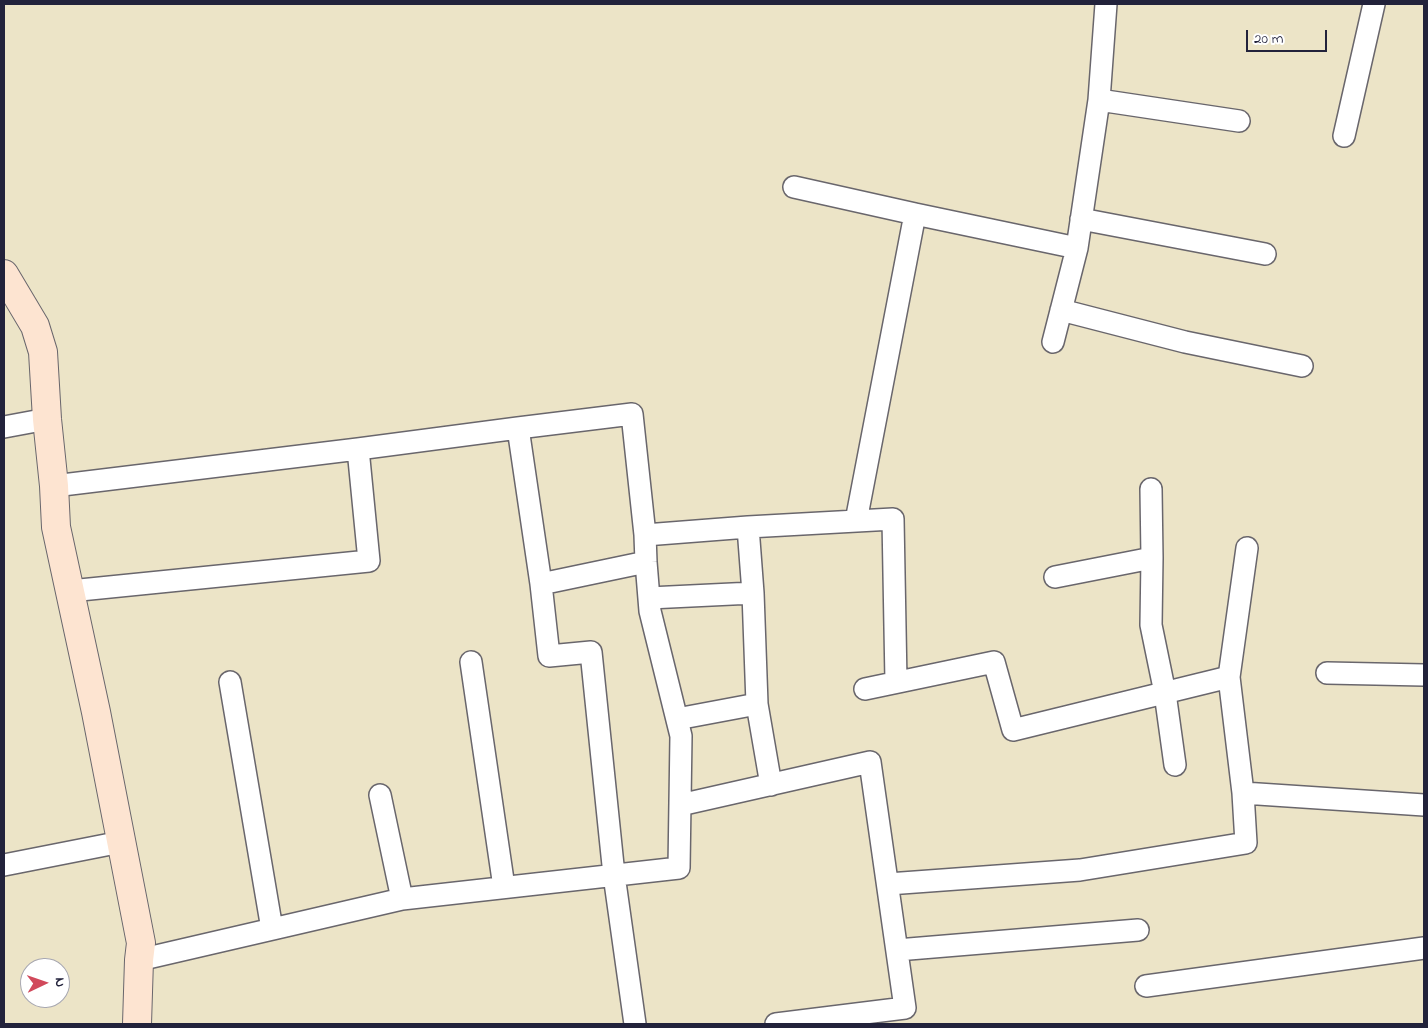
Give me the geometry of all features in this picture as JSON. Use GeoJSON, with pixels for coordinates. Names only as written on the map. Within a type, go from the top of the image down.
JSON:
{"type":"FeatureCollection","features":[{"type":"Feature","properties":{"kind":"street"},"geometry":{"type":"LineString","coordinates":[[1053,342],[1077,248],[1099,100],[1106,4]]}},
{"type":"Feature","properties":{"kind":"street"},"geometry":{"type":"LineString","coordinates":[[1344,136],[1374,4]]}},
{"type":"Feature","properties":{"kind":"street"},"geometry":{"type":"LineString","coordinates":[[1099,100],[1239,121]]}},
{"type":"Feature","properties":{"kind":"street"},"geometry":{"type":"LineString","coordinates":[[794,187],[1077,248]]}},
{"type":"Feature","properties":{"kind":"street"},"geometry":{"type":"LineString","coordinates":[[856,521],[915,214]]}},
{"type":"Feature","properties":{"kind":"street"},"geometry":{"type":"LineString","coordinates":[[1081,219],[1265,254]]}},
{"type":"Feature","properties":{"kind":"street"},"geometry":{"type":"LineString","coordinates":[[4,274],[35,326],[43,352],[56,526],[141,943],[137,1024]]}},
{"type":"Feature","properties":{"kind":"street"},"geometry":{"type":"LineString","coordinates":[[1061,310],[1186,342],[1302,366]]}},
{"type":"Feature","properties":{"kind":"street"},"geometry":{"type":"LineString","coordinates":[[54,486],[632,414],[650,612],[681,736],[679,868],[402,899],[139,960]]}},
{"type":"Feature","properties":{"kind":"street"},"geometry":{"type":"LineString","coordinates":[[4,427],[47,419]]}},
{"type":"Feature","properties":{"kind":"street"},"geometry":{"type":"LineString","coordinates":[[518,428],[541,584],[549,656],[591,652],[614,876],[635,1024]]}},
{"type":"Feature","properties":{"kind":"street"},"geometry":{"type":"LineString","coordinates":[[70,591],[369,561],[358,449]]}},
{"type":"Feature","properties":{"kind":"street"},"geometry":{"type":"LineString","coordinates":[[1151,489],[1151,625],[1165,693],[1175,765]]}},
{"type":"Feature","properties":{"kind":"street"},"geometry":{"type":"LineString","coordinates":[[644,534],[892,519],[896,682]]}},
{"type":"Feature","properties":{"kind":"street"},"geometry":{"type":"LineString","coordinates":[[748,527],[757,704],[771,784]]}},
{"type":"Feature","properties":{"kind":"street"},"geometry":{"type":"LineString","coordinates":[[888,884],[1080,870],[1246,844],[1243,793],[1229,677],[1247,548]]}},
{"type":"Feature","properties":{"kind":"street"},"geometry":{"type":"LineString","coordinates":[[1055,577],[1152,558]]}},
{"type":"Feature","properties":{"kind":"street"},"geometry":{"type":"LineString","coordinates":[[541,584],[646,562]]}},
{"type":"Feature","properties":{"kind":"street"},"geometry":{"type":"LineString","coordinates":[[649,598],[752,592]]}},
{"type":"Feature","properties":{"kind":"street"},"geometry":{"type":"LineString","coordinates":[[471,662],[504,887]]}},
{"type":"Feature","properties":{"kind":"street"},"geometry":{"type":"LineString","coordinates":[[865,689],[994,662],[1013,730],[1229,677]]}},
{"type":"Feature","properties":{"kind":"street"},"geometry":{"type":"LineString","coordinates":[[1327,674],[1424,675]]}},
{"type":"Feature","properties":{"kind":"street"},"geometry":{"type":"LineString","coordinates":[[230,682],[272,929]]}},
{"type":"Feature","properties":{"kind":"street"},"geometry":{"type":"LineString","coordinates":[[677,719],[757,704]]}},
{"type":"Feature","properties":{"kind":"street"},"geometry":{"type":"LineString","coordinates":[[680,805],[870,762],[905,1008],[776,1024]]}},
{"type":"Feature","properties":{"kind":"street"},"geometry":{"type":"LineString","coordinates":[[1243,793],[1424,805]]}},
{"type":"Feature","properties":{"kind":"street"},"geometry":{"type":"LineString","coordinates":[[380,794],[402,899]]}},
{"type":"Feature","properties":{"kind":"street"},"geometry":{"type":"LineString","coordinates":[[4,865],[121,842]]}},
{"type":"Feature","properties":{"kind":"street"},"geometry":{"type":"LineString","coordinates":[[897,950],[1138,930]]}},
{"type":"Feature","properties":{"kind":"street"},"geometry":{"type":"LineString","coordinates":[[1146,986],[1424,948]]}}]}
